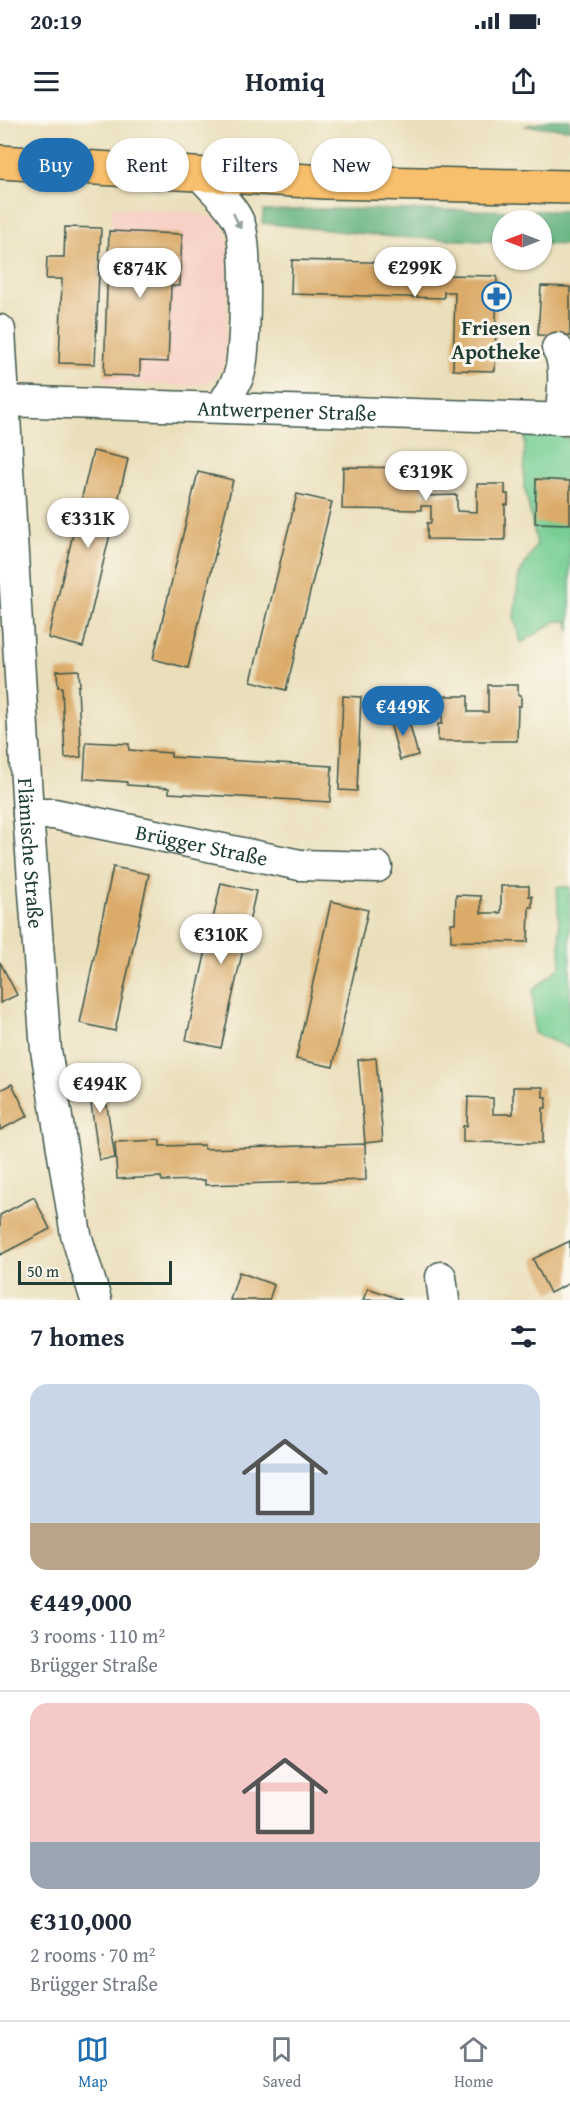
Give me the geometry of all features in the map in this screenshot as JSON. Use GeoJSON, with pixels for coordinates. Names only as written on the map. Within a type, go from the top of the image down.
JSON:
{"type":"FeatureCollection","features":[{"type":"Feature","properties":{"kind":"main road"},"geometry":{"type":"LineString","coordinates":[[0,162],[201,176]]}},
{"type":"Feature","properties":{"kind":"main road"},"geometry":{"type":"LineString","coordinates":[[299,181],[570,187]]}},
{"type":"Feature","properties":{"kind":"street"},"geometry":{"type":"LineString","coordinates":[[215,192],[239,222],[243,235],[242,360],[239,375],[221,407]]}},
{"type":"Feature","properties":{"kind":"street","name":"Flämische Straße"},"geometry":{"type":"LineString","coordinates":[[0,330],[28,814],[46,1050],[76,1235],[96,1300]]}},
{"type":"Feature","properties":{"kind":"street"},"geometry":{"type":"LineString","coordinates":[[557,348],[562,355],[565,419]]}},
{"type":"Feature","properties":{"kind":"street","name":"Antwerpener Straße"},"geometry":{"type":"LineString","coordinates":[[3,401],[565,419]]}},
{"type":"Feature","properties":{"kind":"street","name":"Brügger Straße"},"geometry":{"type":"LineString","coordinates":[[28,814],[54,814],[300,866],[377,867]]}},
{"type":"Feature","properties":{"kind":"shaded area"},"geometry":{"type":"Polygon","coordinates":[[[112,207],[189,211],[216,218],[227,234],[229,252],[225,362],[214,378],[197,386],[105,383],[112,207]]]}},
{"type":"Feature","properties":{"kind":"shaded area"},"geometry":{"type":"Polygon","coordinates":[[[0,636],[4,688],[0,690],[0,636]]]}},
{"type":"Feature","properties":{"kind":"green space"},"geometry":{"type":"Polygon","coordinates":[[[551,120],[570,120],[570,129],[525,126],[551,120]]]}},
{"type":"Feature","properties":{"kind":"green space"},"geometry":{"type":"Polygon","coordinates":[[[315,209],[492,210],[492,242],[393,237],[262,223],[263,211],[315,209]]]}},
{"type":"Feature","properties":{"kind":"green space"},"geometry":{"type":"Polygon","coordinates":[[[552,211],[570,211],[570,245],[552,244],[552,211]]]}},
{"type":"Feature","properties":{"kind":"green space"},"geometry":{"type":"Polygon","coordinates":[[[525,430],[562,431],[564,438],[570,438],[570,632],[568,621],[556,621],[521,643],[514,617],[519,575],[537,544],[524,485],[525,430]]]}},
{"type":"Feature","properties":{"kind":"green space"},"geometry":{"type":"Polygon","coordinates":[[[557,887],[570,887],[570,1048],[534,1033],[533,990],[561,966],[557,887]]]}},
{"type":"Feature","properties":{"kind":"building"},"geometry":{"type":"Polygon","coordinates":[[[65,227],[101,228],[95,364],[59,363],[62,279],[46,279],[47,257],[64,257],[65,227]]]}},
{"type":"Feature","properties":{"kind":"building"},"geometry":{"type":"Polygon","coordinates":[[[109,231],[182,234],[180,286],[171,286],[168,362],[140,361],[140,376],[104,375],[109,231]]]}},
{"type":"Feature","properties":{"kind":"building"},"geometry":{"type":"Polygon","coordinates":[[[292,260],[445,264],[445,275],[497,276],[495,371],[453,370],[455,292],[444,292],[444,298],[291,294],[292,260]]]}},
{"type":"Feature","properties":{"kind":"building"},"geometry":{"type":"Polygon","coordinates":[[[541,286],[570,287],[570,336],[538,335],[541,286]]]}},
{"type":"Feature","properties":{"kind":"building"},"geometry":{"type":"Polygon","coordinates":[[[93,451],[128,459],[83,647],[48,638],[93,451]]]}},
{"type":"Feature","properties":{"kind":"building"},"geometry":{"type":"Polygon","coordinates":[[[343,467],[422,468],[422,496],[457,495],[457,511],[477,512],[477,484],[505,484],[508,505],[505,505],[505,540],[427,539],[427,523],[431,523],[431,506],[421,506],[421,510],[342,509],[343,467]]]}},
{"type":"Feature","properties":{"kind":"building"},"geometry":{"type":"Polygon","coordinates":[[[198,472],[233,480],[188,668],[153,659],[198,472]]]}},
{"type":"Feature","properties":{"kind":"building"},"geometry":{"type":"Polygon","coordinates":[[[536,479],[570,481],[570,524],[535,523],[536,479]]]}},
{"type":"Feature","properties":{"kind":"building"},"geometry":{"type":"Polygon","coordinates":[[[297,494],[332,502],[286,690],[251,681],[297,494]]]}},
{"type":"Feature","properties":{"kind":"building"},"geometry":{"type":"Polygon","coordinates":[[[79,670],[81,757],[65,758],[62,687],[58,687],[57,671],[79,670]]]}},
{"type":"Feature","properties":{"kind":"building"},"geometry":{"type":"Polygon","coordinates":[[[488,685],[518,685],[521,706],[518,706],[517,741],[438,741],[438,724],[442,724],[443,696],[468,696],[468,712],[488,712],[488,685]]]}},
{"type":"Feature","properties":{"kind":"building"},"geometry":{"type":"Polygon","coordinates":[[[343,696],[361,697],[357,791],[339,790],[343,696]]]}},
{"type":"Feature","properties":{"kind":"building"},"geometry":{"type":"Polygon","coordinates":[[[407,714],[418,755],[400,760],[389,719],[407,714]]]}},
{"type":"Feature","properties":{"kind":"building"},"geometry":{"type":"Polygon","coordinates":[[[86,742],[129,744],[129,750],[171,753],[171,757],[332,766],[330,802],[169,793],[169,788],[84,779],[86,742]]]}},
{"type":"Feature","properties":{"kind":"building"},"geometry":{"type":"Polygon","coordinates":[[[113,867],[149,874],[115,1031],[80,1023],[113,867]]]}},
{"type":"Feature","properties":{"kind":"building"},"geometry":{"type":"Polygon","coordinates":[[[221,883],[256,891],[221,1048],[186,1040],[221,883]]]}},
{"type":"Feature","properties":{"kind":"building"},"geometry":{"type":"Polygon","coordinates":[[[501,886],[529,886],[532,907],[529,907],[528,942],[451,941],[451,923],[455,923],[456,895],[481,896],[481,913],[501,913],[501,886]]]}},
{"type":"Feature","properties":{"kind":"building"},"geometry":{"type":"Polygon","coordinates":[[[331,901],[368,910],[333,1067],[296,1059],[331,901]]]}},
{"type":"Feature","properties":{"kind":"building"},"geometry":{"type":"Polygon","coordinates":[[[0,962],[17,995],[0,1003],[0,962]]]}},
{"type":"Feature","properties":{"kind":"building"},"geometry":{"type":"Polygon","coordinates":[[[376,1058],[383,1141],[365,1143],[358,1060],[376,1058]]]}},
{"type":"Feature","properties":{"kind":"building"},"geometry":{"type":"Polygon","coordinates":[[[101,1067],[115,1158],[99,1160],[86,1069],[101,1067]]]}},
{"type":"Feature","properties":{"kind":"building"},"geometry":{"type":"Polygon","coordinates":[[[12,1084],[28,1116],[0,1130],[0,1090],[12,1084]]]}},
{"type":"Feature","properties":{"kind":"building"},"geometry":{"type":"Polygon","coordinates":[[[513,1087],[543,1087],[546,1108],[543,1108],[543,1143],[463,1142],[463,1126],[467,1126],[468,1097],[493,1098],[493,1114],[513,1114],[513,1087]]]}},
{"type":"Feature","properties":{"kind":"building"},"geometry":{"type":"Polygon","coordinates":[[[160,1140],[160,1146],[204,1145],[204,1149],[365,1144],[366,1180],[205,1185],[205,1180],[162,1181],[161,1177],[117,1179],[115,1142],[160,1140]]]}},
{"type":"Feature","properties":{"kind":"building"},"geometry":{"type":"Polygon","coordinates":[[[34,1197],[50,1229],[0,1255],[0,1215],[34,1197]]]}},
{"type":"Feature","properties":{"kind":"building"},"geometry":{"type":"Polygon","coordinates":[[[570,1241],[570,1283],[550,1293],[533,1259],[570,1241]]]}},
{"type":"Feature","properties":{"kind":"building"},"geometry":{"type":"Polygon","coordinates":[[[239,1272],[274,1285],[269,1300],[230,1300],[239,1272]]]}},
{"type":"Feature","properties":{"kind":"building"},"geometry":{"type":"Polygon","coordinates":[[[368,1288],[402,1300],[363,1300],[368,1288]]]}},
{"type":"Feature","properties":{"kind":"place","name":"Friesen Apotheke"},"geometry":{"type":"Point","coordinates":[496,296]}}]}
